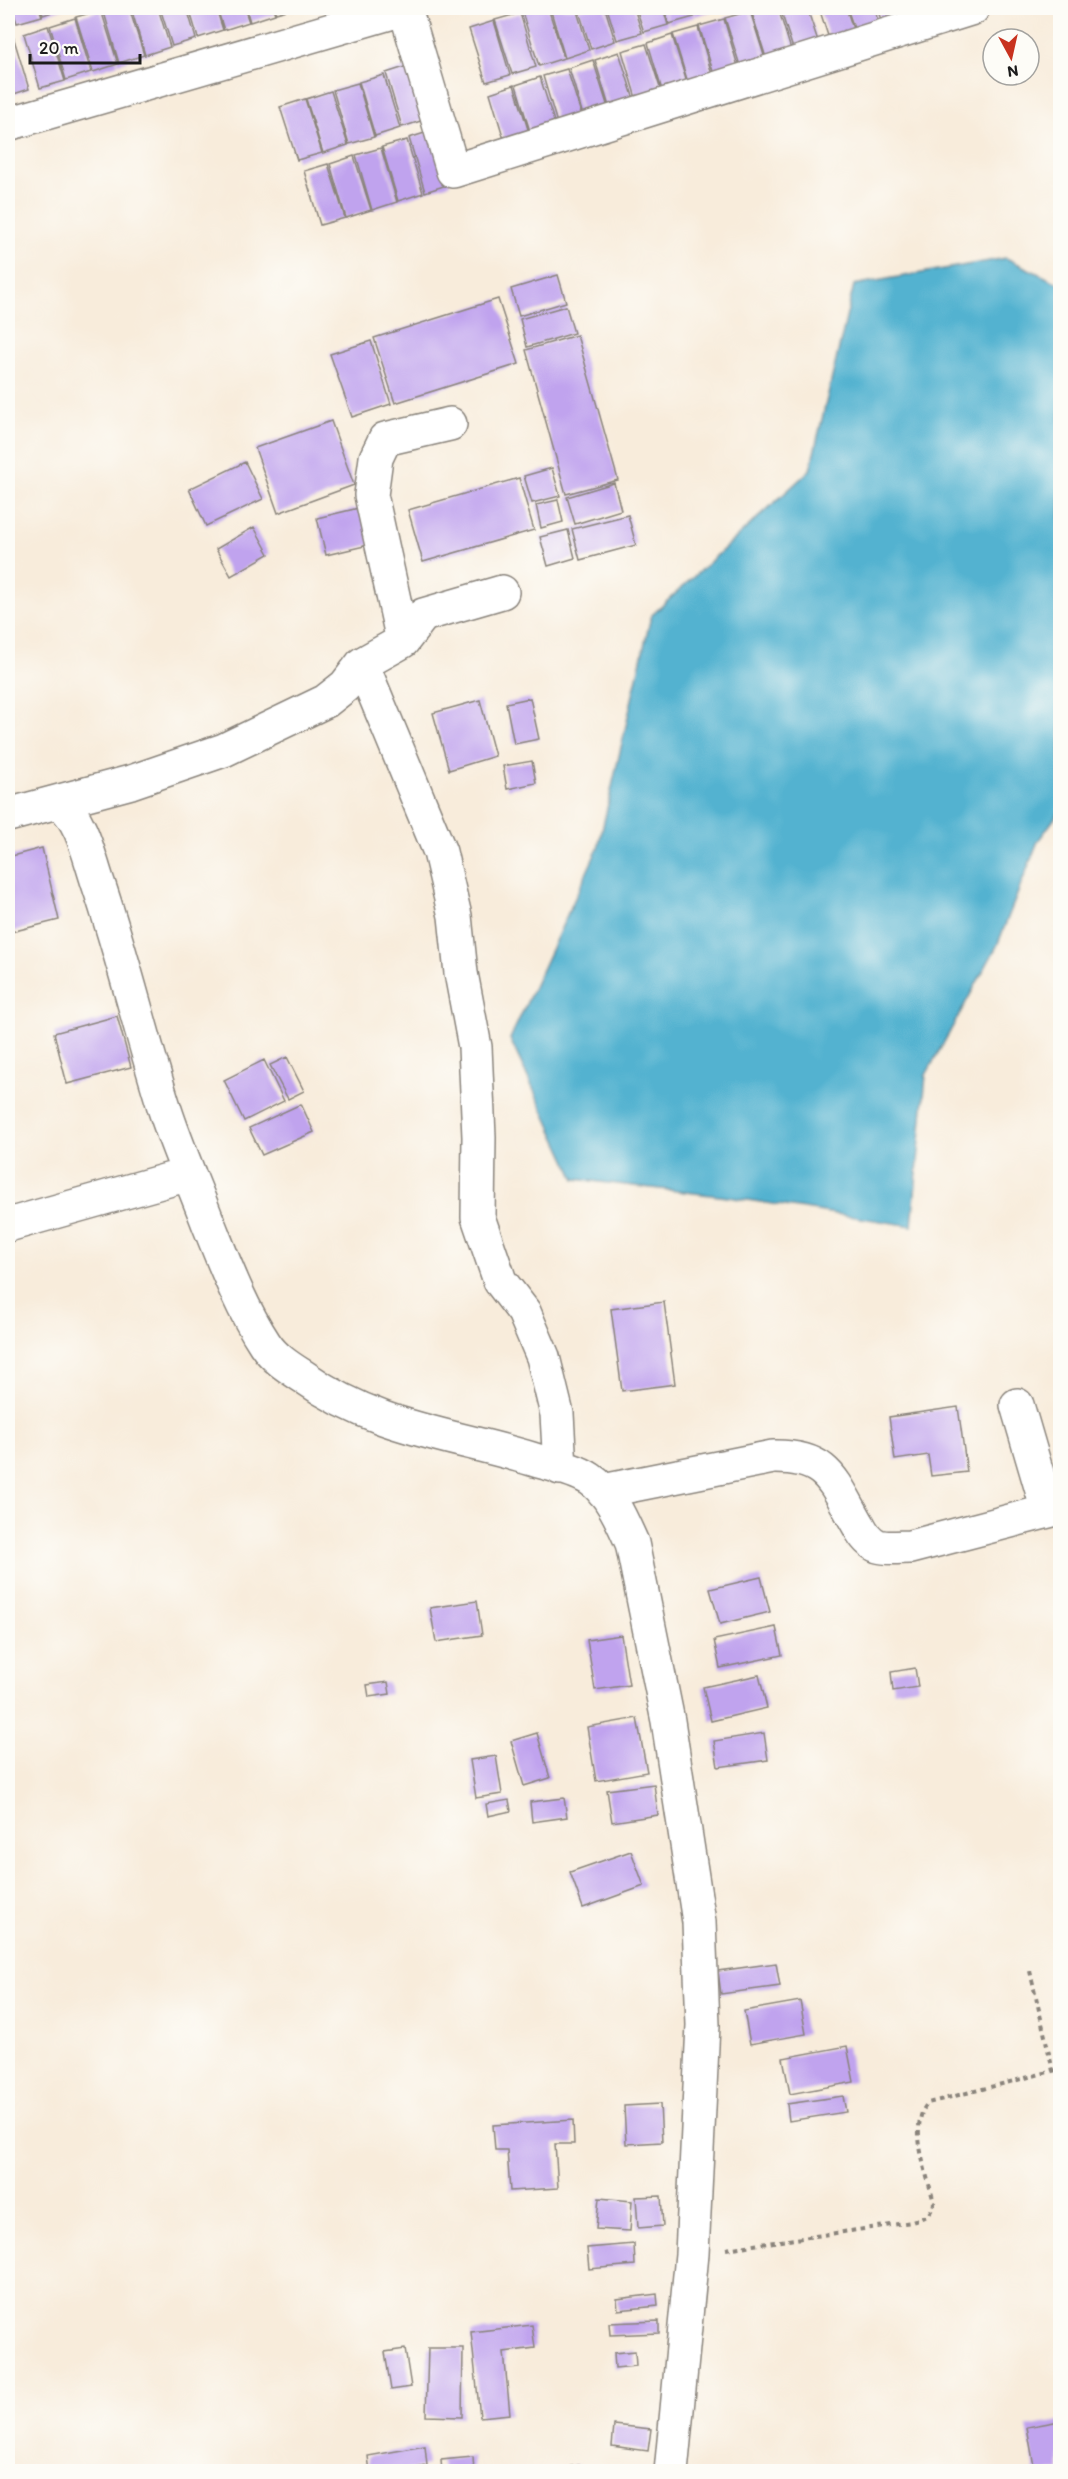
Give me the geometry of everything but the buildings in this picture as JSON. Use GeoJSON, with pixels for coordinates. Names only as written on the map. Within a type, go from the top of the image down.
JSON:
{"type":"FeatureCollection","features":[{"type":"Feature","properties":{"kind":"street"},"geometry":{"type":"LineString","coordinates":[[8,124],[406,8],[453,171],[973,8]]}},
{"type":"Feature","properties":{"kind":"street"},"geometry":{"type":"LineString","coordinates":[[403,641],[371,495],[376,458],[385,439],[450,424]]}},
{"type":"Feature","properties":{"kind":"street"},"geometry":{"type":"LineString","coordinates":[[8,815],[39,805],[60,803],[224,750],[326,701],[345,686],[362,664],[403,641],[423,615],[502,592]]}},
{"type":"Feature","properties":{"kind":"street"},"geometry":{"type":"LineString","coordinates":[[362,664],[440,852],[455,916],[461,973],[475,1047],[479,1137],[478,1217],[500,1281],[524,1312],[543,1357],[557,1414],[560,1468]]}},
{"type":"Feature","properties":{"kind":"street"},"geometry":{"type":"LineString","coordinates":[[60,803],[71,814],[90,861],[114,932],[165,1111],[189,1174],[245,1310],[269,1350],[284,1364],[352,1407],[417,1431],[486,1445],[575,1471],[591,1480],[603,1491],[621,1519],[632,1542],[668,1721],[699,1922],[703,2025],[692,2254],[671,2472]]}},
{"type":"Feature","properties":{"kind":"street"},"geometry":{"type":"LineString","coordinates":[[8,1225],[189,1174]]}},
{"type":"Feature","properties":{"kind":"street"},"geometry":{"type":"LineString","coordinates":[[603,1491],[773,1457],[796,1457],[814,1462],[831,1478],[866,1537],[877,1546],[910,1547],[1054,1509],[1017,1405]]}},
{"type":"Feature","properties":{"kind":"path"},"geometry":{"type":"LineString","coordinates":[[1030,1971],[1053,2072]]}},
{"type":"Feature","properties":{"kind":"path"},"geometry":{"type":"LineString","coordinates":[[692,2254],[912,2222],[924,2218],[933,2211],[934,2203],[918,2134],[918,2121],[922,2110],[928,2103],[1060,2070]]}},
{"type":"Feature","properties":{"kind":"water"},"geometry":{"type":"Polygon","coordinates":[[[1006,258],[1060,284],[1060,811],[1038,841],[997,946],[926,1075],[912,1226],[728,1197],[575,1179],[510,1039],[598,848],[651,616],[810,470],[854,285],[1006,258]]]}}]}
